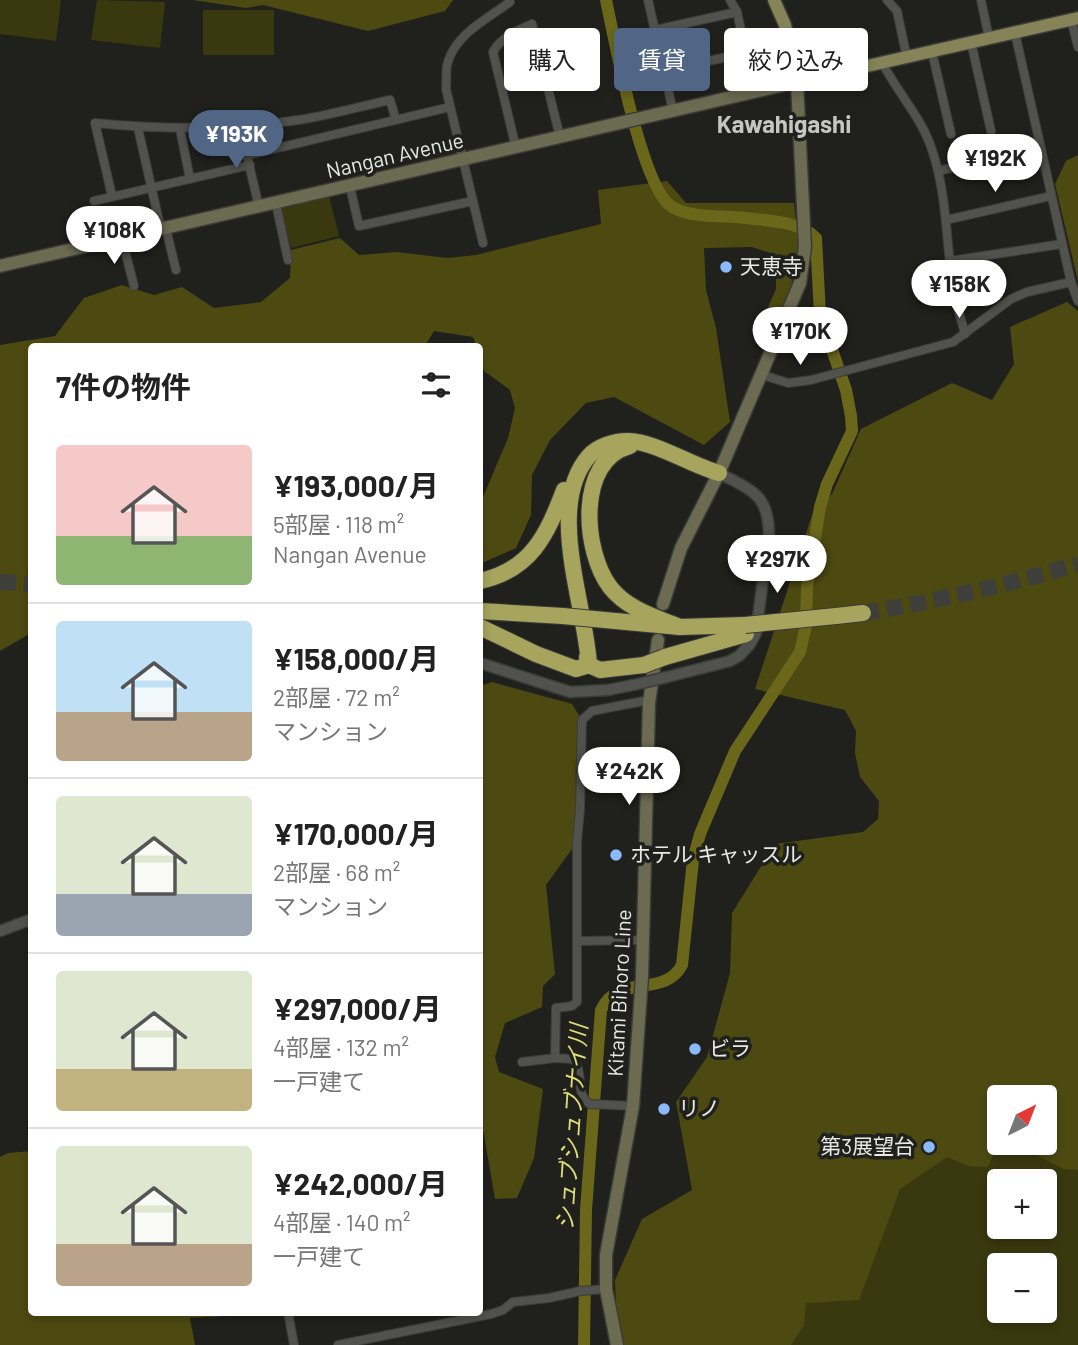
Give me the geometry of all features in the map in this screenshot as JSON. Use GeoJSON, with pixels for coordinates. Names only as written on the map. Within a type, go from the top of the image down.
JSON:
{"type":"FeatureCollection","features":[{"type":"Feature","properties":{"kind":"highway"},"geometry":{"type":"LineString","coordinates":[[483,581],[508,572],[527,557],[547,532],[572,468],[580,455],[597,441],[616,434],[643,435],[699,460],[719,473]]}},
{"type":"Feature","properties":{"kind":"highway"},"geometry":{"type":"LineString","coordinates":[[589,665],[588,642],[570,552],[571,495],[576,476],[593,453],[618,442],[630,441],[719,473]]}},
{"type":"Feature","properties":{"kind":"highway"},"geometry":{"type":"LineString","coordinates":[[643,444],[626,447],[614,453],[600,467],[594,480],[590,502],[594,550],[609,586],[622,600],[638,610],[680,627]]}},
{"type":"Feature","properties":{"kind":"highway"},"geometry":{"type":"LineString","coordinates":[[564,490],[564,549],[572,598],[589,665]]}},
{"type":"Feature","properties":{"kind":"highway"},"geometry":{"type":"LineString","coordinates":[[483,611],[680,627],[746,629],[859,613]]}},
{"type":"Feature","properties":{"kind":"highway"},"geometry":{"type":"LineString","coordinates":[[483,628],[576,669],[589,665],[600,670],[644,665],[746,629]]}},
{"type":"Feature","properties":{"kind":"main road"},"geometry":{"type":"LineString","coordinates":[[774,0],[786,28]]}},
{"type":"Feature","properties":{"kind":"main road"},"geometry":{"type":"LineString","coordinates":[[868,67],[1074,18]]}},
{"type":"Feature","properties":{"kind":"main road","name":"Nangan Avenue"},"geometry":{"type":"LineString","coordinates":[[0,266],[763,91]]}},
{"type":"Feature","properties":{"kind":"main road"},"geometry":{"type":"LineString","coordinates":[[663,604],[681,548],[719,473],[800,283],[805,247],[797,91]]}},
{"type":"Feature","properties":{"kind":"main road","name":"Kitami Bihoro Line"},"geometry":{"type":"LineString","coordinates":[[617,1345],[606,1289],[606,1255],[633,1107],[642,976],[649,700],[658,640]]}},
{"type":"Feature","properties":{"kind":"street"},"geometry":{"type":"LineString","coordinates":[[648,0],[655,28]]}},
{"type":"Feature","properties":{"kind":"street"},"geometry":{"type":"LineString","coordinates":[[730,0],[737,12],[741,28]]}},
{"type":"Feature","properties":{"kind":"street"},"geometry":{"type":"LineString","coordinates":[[887,0],[897,11],[907,58]]}},
{"type":"Feature","properties":{"kind":"street"},"geometry":{"type":"LineString","coordinates":[[981,0],[989,38]]}},
{"type":"Feature","properties":{"kind":"street"},"geometry":{"type":"LineString","coordinates":[[482,243],[446,89],[447,64],[452,49],[462,37],[510,2]]}},
{"type":"Feature","properties":{"kind":"street"},"geometry":{"type":"LineString","coordinates":[[664,28],[737,12]]}},
{"type":"Feature","properties":{"kind":"street"},"geometry":{"type":"LineString","coordinates":[[1074,18],[1078,47]]}},
{"type":"Feature","properties":{"kind":"street"},"geometry":{"type":"LineString","coordinates":[[516,148],[493,52],[498,44],[512,33],[532,24],[560,136]]}},
{"type":"Feature","properties":{"kind":"street"},"geometry":{"type":"LineString","coordinates":[[1015,33],[1062,244],[1078,301]]}},
{"type":"Feature","properties":{"kind":"street"},"geometry":{"type":"LineString","coordinates":[[971,42],[991,131]]}},
{"type":"Feature","properties":{"kind":"street"},"geometry":{"type":"LineString","coordinates":[[932,52],[951,134]]}},
{"type":"Feature","properties":{"kind":"street"},"geometry":{"type":"LineString","coordinates":[[883,64],[895,87],[923,126],[938,171],[953,289],[965,334]]}},
{"type":"Feature","properties":{"kind":"street"},"geometry":{"type":"LineString","coordinates":[[668,91],[673,111]]}},
{"type":"Feature","properties":{"kind":"street"},"geometry":{"type":"LineString","coordinates":[[112,196],[95,123],[180,129],[240,126],[306,119],[390,100],[396,120]]}},
{"type":"Feature","properties":{"kind":"street"},"geometry":{"type":"LineString","coordinates":[[248,155],[450,107]]}},
{"type":"Feature","properties":{"kind":"street"},"geometry":{"type":"LineString","coordinates":[[240,126],[259,207]]}},
{"type":"Feature","properties":{"kind":"street"},"geometry":{"type":"LineString","coordinates":[[138,128],[176,270]]}},
{"type":"Feature","properties":{"kind":"street"},"geometry":{"type":"LineString","coordinates":[[180,129],[190,179]]}},
{"type":"Feature","properties":{"kind":"street"},"geometry":{"type":"LineString","coordinates":[[938,171],[1040,148]]}},
{"type":"Feature","properties":{"kind":"street"},"geometry":{"type":"LineString","coordinates":[[94,201],[250,165]]}},
{"type":"Feature","properties":{"kind":"street"},"geometry":{"type":"LineString","coordinates":[[350,187],[359,226],[473,201]]}},
{"type":"Feature","properties":{"kind":"street"},"geometry":{"type":"LineString","coordinates":[[946,220],[1051,196]]}},
{"type":"Feature","properties":{"kind":"street"},"geometry":{"type":"LineString","coordinates":[[276,204],[288,260]]}},
{"type":"Feature","properties":{"kind":"street"},"geometry":{"type":"LineString","coordinates":[[122,239],[134,286]]}},
{"type":"Feature","properties":{"kind":"street"},"geometry":{"type":"LineString","coordinates":[[950,261],[1062,244]]}},
{"type":"Feature","properties":{"kind":"street"},"geometry":{"type":"LineString","coordinates":[[763,375],[788,383],[835,375],[953,342],[1011,299],[1027,292],[1071,282]]}},
{"type":"Feature","properties":{"kind":"street"},"geometry":{"type":"LineString","coordinates":[[483,664],[570,692],[608,690],[638,684],[730,661],[746,651],[756,633],[769,518],[765,504],[753,492],[719,473]]}},
{"type":"Feature","properties":{"kind":"street"},"geometry":{"type":"LineString","coordinates":[[555,1058],[556,1008],[572,1006],[577,1002],[577,842],[582,720],[592,710],[649,700]]}},
{"type":"Feature","properties":{"kind":"street"},"geometry":{"type":"LineString","coordinates":[[0,931],[28,920]]}},
{"type":"Feature","properties":{"kind":"street"},"geometry":{"type":"LineString","coordinates":[[578,940],[643,940]]}},
{"type":"Feature","properties":{"kind":"street"},"geometry":{"type":"LineString","coordinates":[[522,1062],[555,1058],[576,1061],[579,1066],[582,1097],[590,1104],[633,1107]]}},
{"type":"Feature","properties":{"kind":"street"},"geometry":{"type":"LineString","coordinates":[[483,1316],[503,1310],[513,1302],[606,1289]]}},
{"type":"Feature","properties":{"kind":"street"},"geometry":{"type":"LineString","coordinates":[[289,1316],[294,1345]]}},
{"type":"Feature","properties":{"kind":"street"},"geometry":{"type":"LineString","coordinates":[[338,1345],[481,1316]]}},
{"type":"Feature","properties":{"kind":"shaded area"},"geometry":{"type":"Polygon","coordinates":[[[0,0],[61,0],[56,41],[0,34],[0,0]]]}},
{"type":"Feature","properties":{"kind":"shaded area"},"geometry":{"type":"Polygon","coordinates":[[[97,0],[165,2],[160,48],[91,40],[97,0]]]}},
{"type":"Feature","properties":{"kind":"shaded area"},"geometry":{"type":"Polygon","coordinates":[[[193,0],[453,0],[445,11],[368,31],[263,5],[246,8],[193,0]]]}},
{"type":"Feature","properties":{"kind":"shaded area"},"geometry":{"type":"Polygon","coordinates":[[[203,10],[274,10],[274,55],[203,55],[203,10]]]}},
{"type":"Feature","properties":{"kind":"shaded area"},"geometry":{"type":"Polygon","coordinates":[[[1078,155],[1078,281],[1055,184],[1066,161],[1078,155]]]}},
{"type":"Feature","properties":{"kind":"shaded area"},"geometry":{"type":"Polygon","coordinates":[[[667,181],[686,203],[794,203],[800,257],[774,329],[768,307],[776,289],[776,255],[752,247],[704,248],[706,290],[716,328],[730,422],[704,445],[614,397],[586,403],[550,440],[532,475],[531,515],[516,548],[483,563],[483,497],[508,438],[515,408],[510,390],[484,371],[483,343],[475,343],[473,337],[434,331],[427,343],[28,343],[28,635],[0,651],[0,345],[55,336],[84,298],[122,285],[154,295],[182,287],[214,308],[261,302],[290,278],[291,250],[340,238],[359,255],[397,252],[447,258],[476,255],[601,224],[598,190],[667,181]]]}},
{"type":"Feature","properties":{"kind":"shaded area"},"geometry":{"type":"Polygon","coordinates":[[[329,196],[339,236],[291,248],[280,206],[329,196]]]}},
{"type":"Feature","properties":{"kind":"shaded area"},"geometry":{"type":"Polygon","coordinates":[[[1067,302],[1078,311],[1078,1170],[1063,1169],[1037,1155],[1057,1155],[1057,1085],[987,1085],[987,1155],[993,1155],[988,1167],[969,1166],[947,1157],[900,1189],[859,1300],[806,1303],[804,1325],[791,1345],[624,1345],[616,1306],[615,1280],[642,1219],[692,1190],[676,1102],[707,1057],[730,973],[732,913],[775,844],[863,832],[878,819],[879,801],[860,777],[855,753],[856,731],[845,710],[755,689],[813,512],[832,494],[861,429],[952,383],[992,400],[1014,364],[1010,327],[1067,302]]]}},
{"type":"Feature","properties":{"kind":"shaded area"},"geometry":{"type":"Polygon","coordinates":[[[492,682],[572,704],[582,720],[577,842],[546,885],[555,974],[543,986],[542,1007],[505,1023],[495,1057],[499,1072],[543,1089],[534,1158],[517,1198],[495,1199],[483,1129],[483,685],[492,682]]]}},
{"type":"Feature","properties":{"kind":"shaded area"},"geometry":{"type":"Polygon","coordinates":[[[987,1118],[987,1155],[1057,1155],[1057,1145],[1078,1149],[1078,1345],[774,1345],[896,1127],[987,1118]]]}},
{"type":"Feature","properties":{"kind":"shaded area"},"geometry":{"type":"Polygon","coordinates":[[[28,1151],[28,1316],[224,1316],[190,1318],[195,1345],[0,1345],[0,1157],[8,1153],[28,1151]]]}},
{"type":"Feature","properties":{"kind":"waterway","name":"シュブシュブナイ川"},"geometry":{"type":"LineString","coordinates":[[584,1345],[586,1210],[601,1010],[609,999],[619,992],[664,981],[674,975],[682,965],[693,860],[700,834],[735,751],[800,652],[806,626],[807,588],[820,507],[827,484],[852,431],[846,390],[820,315],[816,238],[801,228],[783,223],[680,211],[661,195],[640,144],[622,77],[606,0]]}},
{"type":"Feature","properties":{"kind":"tunnel"},"geometry":{"type":"LineString","coordinates":[[863,613],[971,592],[1078,564]]}},
{"type":"Feature","properties":{"kind":"tunnel"},"geometry":{"type":"LineString","coordinates":[[0,582],[28,584]]}},
{"type":"Feature","properties":{"kind":"place","name":"天恵寺"},"geometry":{"type":"Point","coordinates":[726,267]}},
{"type":"Feature","properties":{"kind":"place","name":"ホテル キャッスル"},"geometry":{"type":"Point","coordinates":[616,855]}},
{"type":"Feature","properties":{"kind":"place","name":"ビラ"},"geometry":{"type":"Point","coordinates":[695,1049]}},
{"type":"Feature","properties":{"kind":"place","name":"リノ"},"geometry":{"type":"Point","coordinates":[664,1109]}},
{"type":"Feature","properties":{"kind":"place","name":"第3展望台"},"geometry":{"type":"Point","coordinates":[929,1147]}},
{"type":"Feature","properties":{"kind":"district","name":"Kawahigashi"},"geometry":{"type":"Point","coordinates":[784,125]}}]}
